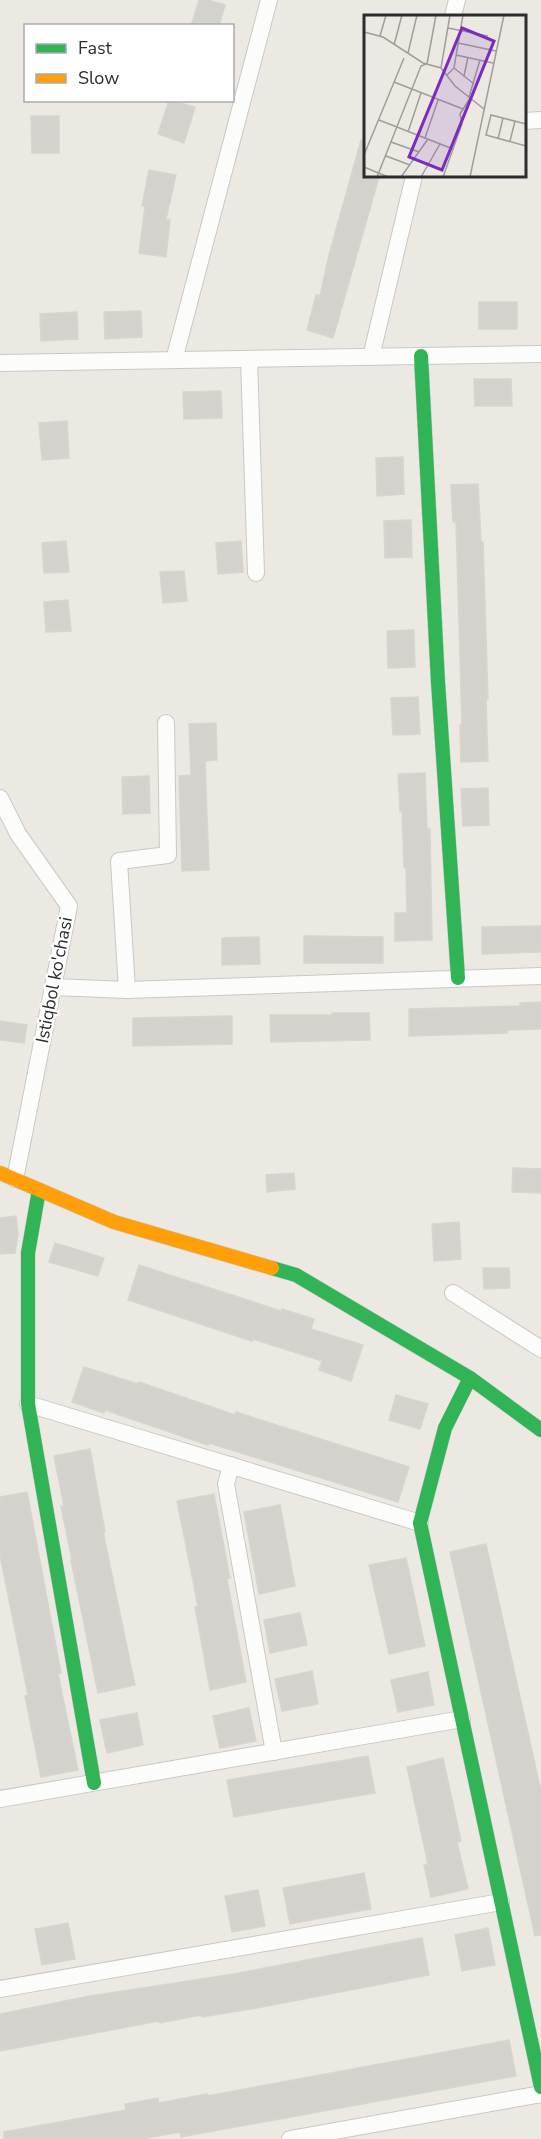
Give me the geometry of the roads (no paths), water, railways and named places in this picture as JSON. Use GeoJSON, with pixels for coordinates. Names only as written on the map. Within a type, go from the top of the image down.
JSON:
{"type":"FeatureCollection","features":[{"type":"Feature","properties":{"kind":"street"},"geometry":{"type":"LineString","coordinates":[[174,360],[268,0]]}},
{"type":"Feature","properties":{"kind":"street"},"geometry":{"type":"LineString","coordinates":[[453,15],[457,0]]}},
{"type":"Feature","properties":{"kind":"street"},"geometry":{"type":"LineString","coordinates":[[526,121],[541,120]]}},
{"type":"Feature","properties":{"kind":"street"},"geometry":{"type":"LineString","coordinates":[[371,357],[414,177]]}},
{"type":"Feature","properties":{"kind":"street"},"geometry":{"type":"LineString","coordinates":[[0,363],[541,354]]}},
{"type":"Feature","properties":{"kind":"street"},"geometry":{"type":"LineString","coordinates":[[421,356],[438,682],[458,978]]}},
{"type":"Feature","properties":{"kind":"street"},"geometry":{"type":"LineString","coordinates":[[249,359],[256,573]]}},
{"type":"Feature","properties":{"kind":"street"},"geometry":{"type":"LineString","coordinates":[[127,990],[119,861],[168,855],[166,723]]}},
{"type":"Feature","properties":{"kind":"street","name":"Istiqbol ko'chasi"},"geometry":{"type":"LineString","coordinates":[[0,798],[18,834],[69,906],[53,987],[7,1176]]}},
{"type":"Feature","properties":{"kind":"street"},"geometry":{"type":"LineString","coordinates":[[53,987],[127,990],[541,976]]}},
{"type":"Feature","properties":{"kind":"street"},"geometry":{"type":"LineString","coordinates":[[7,1176],[114,1222],[296,1275],[470,1378],[541,1430]]}},
{"type":"Feature","properties":{"kind":"street"},"geometry":{"type":"LineString","coordinates":[[39,1190],[28,1253],[28,1404],[94,1783]]}},
{"type":"Feature","properties":{"kind":"street"},"geometry":{"type":"LineString","coordinates":[[453,1293],[541,1349]]}},
{"type":"Feature","properties":{"kind":"street"},"geometry":{"type":"LineString","coordinates":[[470,1378],[445,1428],[420,1523],[541,2087]]}},
{"type":"Feature","properties":{"kind":"street"},"geometry":{"type":"LineString","coordinates":[[28,1404],[420,1523]]}},
{"type":"Feature","properties":{"kind":"street"},"geometry":{"type":"LineString","coordinates":[[231,1465],[226,1484],[274,1752]]}},
{"type":"Feature","properties":{"kind":"street"},"geometry":{"type":"LineString","coordinates":[[0,1799],[462,1719]]}},
{"type":"Feature","properties":{"kind":"street"},"geometry":{"type":"LineString","coordinates":[[0,1989],[501,1902]]}},
{"type":"Feature","properties":{"kind":"street"},"geometry":{"type":"LineString","coordinates":[[290,2139],[541,2094]]}}]}
